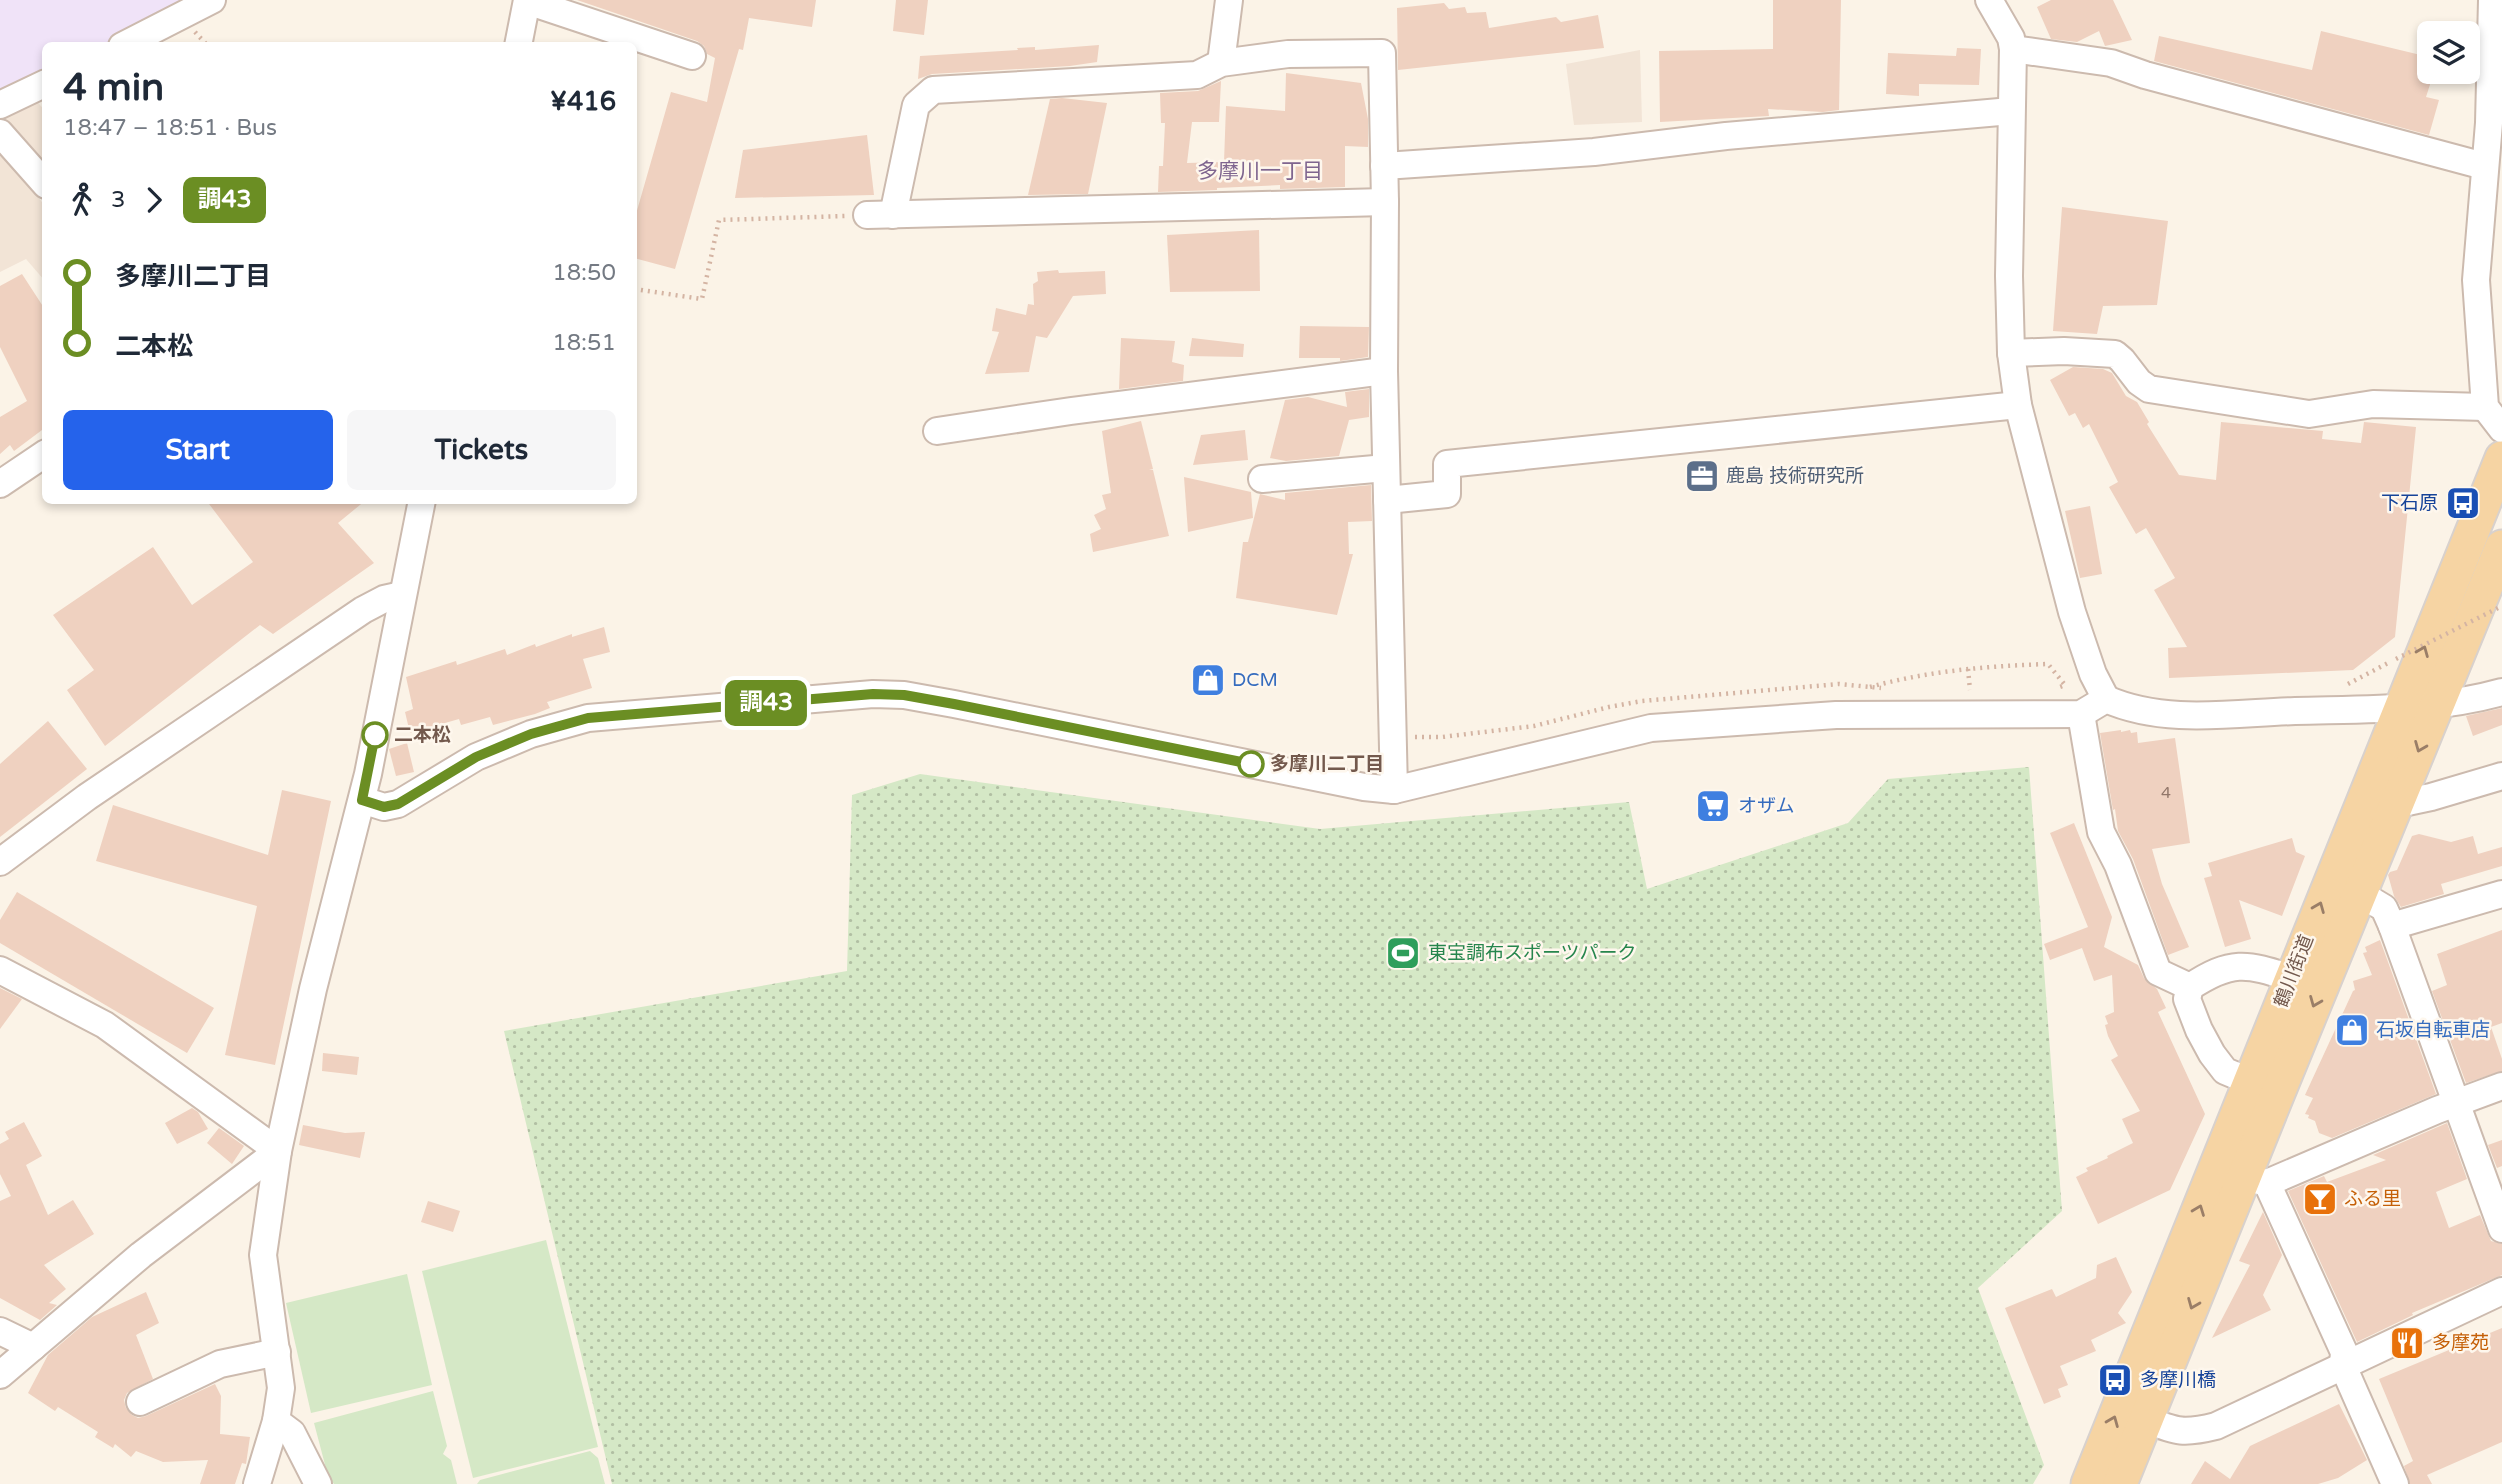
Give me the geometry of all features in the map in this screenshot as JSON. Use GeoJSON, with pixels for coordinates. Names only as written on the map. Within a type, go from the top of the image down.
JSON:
{"type":"FeatureCollection","features":[{"type":"Feature","properties":{"kind":"main road","name":"鶴川街道"},"geometry":{"type":"LineString","coordinates":[[2120,1484],[2256,1180],[2264,1087],[2291,978],[2502,458]]}},
{"type":"Feature","properties":{"kind":"main road","name":"鶴川街道"},"geometry":{"type":"LineString","coordinates":[[2088,1484],[2264,1087],[2359,893],[2502,547]]}},
{"type":"Feature","properties":{"kind":"street"},"geometry":{"type":"LineString","coordinates":[[129,42],[212,0]]}},
{"type":"Feature","properties":{"kind":"street"},"geometry":{"type":"LineString","coordinates":[[519,42],[527,0],[692,56]]}},
{"type":"Feature","properties":{"kind":"street"},"geometry":{"type":"LineString","coordinates":[[1221,63],[1229,0]]}},
{"type":"Feature","properties":{"kind":"street"},"geometry":{"type":"LineString","coordinates":[[1989,0],[2011,37],[2014,49],[2011,111],[2011,353],[2018,405],[2072,612],[2106,699],[2142,712],[2184,716],[2399,708],[2468,701],[2502,692]]}},
{"type":"Feature","properties":{"kind":"street"},"geometry":{"type":"LineString","coordinates":[[2492,0],[2489,123],[2476,280],[2486,407],[2502,429]]}},
{"type":"Feature","properties":{"kind":"street"},"geometry":{"type":"LineString","coordinates":[[2014,49],[2111,63],[2144,75],[2484,166]]}},
{"type":"Feature","properties":{"kind":"street"},"geometry":{"type":"LineString","coordinates":[[893,215],[916,105],[933,90],[1197,75],[1221,63],[1288,54],[1382,53],[1384,371],[1394,790]]}},
{"type":"Feature","properties":{"kind":"street"},"geometry":{"type":"LineString","coordinates":[[0,105],[42,85]]}},
{"type":"Feature","properties":{"kind":"street"},"geometry":{"type":"LineString","coordinates":[[1384,166],[1594,152],[1726,136],[2011,111]]}},
{"type":"Feature","properties":{"kind":"street"},"geometry":{"type":"LineString","coordinates":[[0,133],[42,180]]}},
{"type":"Feature","properties":{"kind":"street"},"geometry":{"type":"LineString","coordinates":[[867,215],[1385,202]]}},
{"type":"Feature","properties":{"kind":"street"},"geometry":{"type":"LineString","coordinates":[[2011,353],[2064,351],[2115,354],[2139,382],[2149,389],[2309,414],[2373,404],[2486,407]]}},
{"type":"Feature","properties":{"kind":"street"},"geometry":{"type":"LineString","coordinates":[[937,431],[1384,371]]}},
{"type":"Feature","properties":{"kind":"street"},"geometry":{"type":"LineString","coordinates":[[1387,500],[1447,494],[1447,464],[2018,405]]}},
{"type":"Feature","properties":{"kind":"street"},"geometry":{"type":"LineString","coordinates":[[0,484],[42,456]]}},
{"type":"Feature","properties":{"kind":"street"},"geometry":{"type":"LineString","coordinates":[[1262,479],[1386,468]]}},
{"type":"Feature","properties":{"kind":"street"},"geometry":{"type":"LineString","coordinates":[[257,1484],[276,1421],[281,1388],[263,1255],[278,1152],[313,989],[362,800],[421,504]]}},
{"type":"Feature","properties":{"kind":"street"},"geometry":{"type":"LineString","coordinates":[[0,862],[88,797],[363,610],[384,599],[402,595]]}},
{"type":"Feature","properties":{"kind":"street"},"geometry":{"type":"LineString","coordinates":[[362,800],[384,807],[398,804],[476,757],[531,734],[588,718],[873,694],[904,695],[942,702],[1364,787],[1394,790],[1651,727],[1836,715],[2081,714],[2106,699]]}},
{"type":"Feature","properties":{"kind":"street"},"geometry":{"type":"LineString","coordinates":[[2081,714],[2101,832],[2118,865],[2158,972],[2190,987]]}},
{"type":"Feature","properties":{"kind":"street"},"geometry":{"type":"LineString","coordinates":[[2398,804],[2502,776]]}},
{"type":"Feature","properties":{"kind":"street"},"geometry":{"type":"LineString","coordinates":[[2359,893],[2384,908],[2392,926],[2502,1229]]}},
{"type":"Feature","properties":{"kind":"street"},"geometry":{"type":"LineString","coordinates":[[2392,926],[2502,894]]}},
{"type":"Feature","properties":{"kind":"street"},"geometry":{"type":"LineString","coordinates":[[2264,1087],[2225,1071],[2199,1030],[2187,999],[2190,987],[2211,974],[2234,966],[2259,967],[2291,978]]}},
{"type":"Feature","properties":{"kind":"street"},"geometry":{"type":"LineString","coordinates":[[0,970],[105,1025],[278,1152]]}},
{"type":"Feature","properties":{"kind":"street"},"geometry":{"type":"LineString","coordinates":[[2395,1484],[2343,1366],[2344,1352],[2256,1180],[2502,1086]]}},
{"type":"Feature","properties":{"kind":"street"},"geometry":{"type":"LineString","coordinates":[[0,1375],[141,1255],[278,1152]]}},
{"type":"Feature","properties":{"kind":"street"},"geometry":{"type":"LineString","coordinates":[[2147,1420],[2177,1432],[2217,1426],[2502,1291]]}},
{"type":"Feature","properties":{"kind":"street"},"geometry":{"type":"LineString","coordinates":[[0,1331],[33,1347]]}},
{"type":"Feature","properties":{"kind":"street"},"geometry":{"type":"LineString","coordinates":[[140,1402],[220,1364],[277,1352]]}},
{"type":"Feature","properties":{"kind":"street"},"geometry":{"type":"LineString","coordinates":[[276,1421],[292,1433],[318,1484]]}},
{"type":"Feature","properties":{"kind":"path"},"geometry":{"type":"LineString","coordinates":[[637,289],[702,299],[719,220],[867,215]]}},
{"type":"Feature","properties":{"kind":"path"},"geometry":{"type":"LineString","coordinates":[[2344,686],[2502,606]]}},
{"type":"Feature","properties":{"kind":"path"},"geometry":{"type":"LineString","coordinates":[[1870,687],[1895,680],[1968,669],[2048,664],[2065,685]]}},
{"type":"Feature","properties":{"kind":"path"},"geometry":{"type":"LineString","coordinates":[[1968,669],[1970,690]]}},
{"type":"Feature","properties":{"kind":"shaded area"},"geometry":{"type":"Polygon","coordinates":[[[0,0],[192,0],[108,42],[42,42],[42,76],[0,97],[0,0]]]}},
{"type":"Feature","properties":{"kind":"shaded area"},"geometry":{"type":"Polygon","coordinates":[[[1640,50],[1642,122],[1574,125],[1566,64],[1640,50]]]}},
{"type":"Feature","properties":{"kind":"shaded area"},"geometry":{"type":"Polygon","coordinates":[[[35,99],[42,107],[42,167],[0,121],[0,118],[35,99]]]}},
{"type":"Feature","properties":{"kind":"shaded area"},"geometry":{"type":"Polygon","coordinates":[[[0,149],[42,202],[42,278],[26,259],[0,272],[0,149]]]}},
{"type":"Feature","properties":{"kind":"green space"},"geometry":{"type":"Polygon","coordinates":[[[2029,767],[2062,1211],[1978,1288],[2044,1465],[2033,1484],[612,1484],[504,1031],[847,971],[852,795],[920,774],[1320,829],[1629,802],[1647,889],[1848,823],[1888,779],[2029,767]]]}},
{"type":"Feature","properties":{"kind":"green space"},"geometry":{"type":"Polygon","coordinates":[[[546,1240],[598,1447],[473,1478],[422,1271],[546,1240]]]}},
{"type":"Feature","properties":{"kind":"green space"},"geometry":{"type":"Polygon","coordinates":[[[407,1274],[432,1385],[311,1413],[286,1303],[407,1274]]]}},
{"type":"Feature","properties":{"kind":"green space"},"geometry":{"type":"Polygon","coordinates":[[[433,1391],[447,1446],[443,1454],[451,1460],[457,1484],[334,1484],[328,1476],[314,1423],[433,1391]]]}},
{"type":"Feature","properties":{"kind":"green space"},"geometry":{"type":"Polygon","coordinates":[[[590,1451],[598,1458],[605,1484],[477,1484],[480,1480],[590,1451]]]}},
{"type":"Feature","properties":{"kind":"building"},"geometry":{"type":"Polygon","coordinates":[[[577,0],[816,0],[812,27],[749,18],[743,50],[739,49],[675,269],[637,259],[637,211],[671,92],[707,102],[715,58],[707,54],[704,46],[697,41],[577,0]]]}},
{"type":"Feature","properties":{"kind":"building"},"geometry":{"type":"Polygon","coordinates":[[[896,0],[928,0],[924,35],[893,31],[896,0]]]}},
{"type":"Feature","properties":{"kind":"building"},"geometry":{"type":"Polygon","coordinates":[[[1773,0],[1841,0],[1839,110],[1823,112],[1768,109],[1769,116],[1660,122],[1659,51],[1773,49],[1773,0]]]}},
{"type":"Feature","properties":{"kind":"building"},"geometry":{"type":"Polygon","coordinates":[[[2051,0],[2113,0],[2132,40],[2105,46],[2099,31],[2077,42],[2051,39],[2037,7],[2051,0]]]}},
{"type":"Feature","properties":{"kind":"building"},"geometry":{"type":"Polygon","coordinates":[[[1444,3],[1449,9],[1465,7],[1467,13],[1486,12],[1489,28],[1556,17],[1561,22],[1598,15],[1604,48],[1398,70],[1397,8],[1444,3]]]}},
{"type":"Feature","properties":{"kind":"building"},"geometry":{"type":"Polygon","coordinates":[[[2321,31],[2417,54],[2417,84],[2430,84],[2426,97],[2439,100],[2429,135],[2154,61],[2159,36],[2312,70],[2321,31]]]}},
{"type":"Feature","properties":{"kind":"building"},"geometry":{"type":"Polygon","coordinates":[[[1099,45],[1097,62],[932,74],[918,79],[920,56],[1099,45]]]}},
{"type":"Feature","properties":{"kind":"building"},"geometry":{"type":"Polygon","coordinates":[[[1957,48],[1981,49],[1979,85],[1919,84],[1919,96],[1886,94],[1888,53],[1956,56],[1957,48]]]}},
{"type":"Feature","properties":{"kind":"building"},"geometry":{"type":"Polygon","coordinates":[[[1286,73],[1361,83],[1368,119],[1368,147],[1345,146],[1345,187],[1280,189],[1280,185],[1158,192],[1159,166],[1163,166],[1165,123],[1161,123],[1160,93],[1198,91],[1221,81],[1219,122],[1192,122],[1187,163],[1224,162],[1226,106],[1285,111],[1286,73]]]}},
{"type":"Feature","properties":{"kind":"building"},"geometry":{"type":"Polygon","coordinates":[[[1050,99],[1107,103],[1088,194],[1028,195],[1050,99]]]}},
{"type":"Feature","properties":{"kind":"building"},"geometry":{"type":"Polygon","coordinates":[[[867,135],[874,195],[735,198],[743,150],[867,135]]]}},
{"type":"Feature","properties":{"kind":"building"},"geometry":{"type":"Polygon","coordinates":[[[2062,207],[2168,221],[2157,305],[2103,306],[2097,334],[2053,331],[2062,207]]]}},
{"type":"Feature","properties":{"kind":"building"},"geometry":{"type":"Polygon","coordinates":[[[1259,230],[1260,291],[1170,292],[1167,235],[1259,230]]]}},
{"type":"Feature","properties":{"kind":"building"},"geometry":{"type":"Polygon","coordinates":[[[1058,270],[1059,273],[1105,271],[1106,294],[1073,296],[1047,338],[1036,336],[1029,372],[985,374],[999,332],[992,331],[996,308],[1026,315],[1028,304],[1034,305],[1033,284],[1038,281],[1037,272],[1058,270]]]}},
{"type":"Feature","properties":{"kind":"building"},"geometry":{"type":"Polygon","coordinates":[[[22,274],[42,305],[42,430],[14,451],[10,445],[0,454],[0,417],[27,401],[0,347],[0,286],[22,274]]]}},
{"type":"Feature","properties":{"kind":"building"},"geometry":{"type":"Polygon","coordinates":[[[1300,326],[1369,327],[1368,357],[1340,361],[1340,358],[1299,358],[1300,326]]]}},
{"type":"Feature","properties":{"kind":"building"},"geometry":{"type":"Polygon","coordinates":[[[1121,338],[1175,341],[1172,362],[1184,365],[1183,381],[1119,389],[1121,338]]]}},
{"type":"Feature","properties":{"kind":"building"},"geometry":{"type":"Polygon","coordinates":[[[1192,338],[1244,344],[1243,357],[1189,356],[1192,338]]]}},
{"type":"Feature","properties":{"kind":"building"},"geometry":{"type":"Polygon","coordinates":[[[2073,367],[2103,369],[2112,373],[2126,396],[2137,402],[2149,422],[2147,424],[2179,475],[2216,480],[2221,422],[2323,431],[2322,439],[2361,443],[2364,422],[2416,427],[2395,637],[2353,670],[2169,678],[2168,648],[2187,647],[2154,590],[2175,578],[2146,528],[2136,534],[2109,487],[2118,482],[2089,424],[2083,428],[2075,413],[2069,416],[2050,380],[2073,367]]]}},
{"type":"Feature","properties":{"kind":"building"},"geometry":{"type":"Polygon","coordinates":[[[1369,389],[1369,417],[1349,420],[1339,456],[1286,461],[1270,458],[1285,400],[1308,397],[1347,407],[1345,392],[1369,389]]]}},
{"type":"Feature","properties":{"kind":"building"},"geometry":{"type":"Polygon","coordinates":[[[1141,421],[1153,469],[1149,469],[1153,470],[1169,536],[1093,552],[1090,534],[1101,529],[1094,515],[1106,509],[1102,495],[1111,493],[1102,431],[1141,421]]]}},
{"type":"Feature","properties":{"kind":"building"},"geometry":{"type":"Polygon","coordinates":[[[1245,430],[1248,460],[1193,465],[1201,435],[1245,430]]]}},
{"type":"Feature","properties":{"kind":"building"},"geometry":{"type":"Polygon","coordinates":[[[1184,477],[1251,492],[1253,518],[1188,532],[1184,477]]]}},
{"type":"Feature","properties":{"kind":"building"},"geometry":{"type":"Polygon","coordinates":[[[1371,485],[1372,521],[1348,522],[1349,554],[1353,554],[1337,615],[1236,598],[1243,542],[1248,542],[1260,494],[1285,500],[1285,493],[1371,485]]]}},
{"type":"Feature","properties":{"kind":"building"},"geometry":{"type":"Polygon","coordinates":[[[209,504],[361,504],[338,523],[374,563],[273,634],[260,625],[105,746],[67,690],[94,670],[53,615],[153,547],[192,605],[253,562],[209,504]]]}},
{"type":"Feature","properties":{"kind":"building"},"geometry":{"type":"Polygon","coordinates":[[[2090,506],[2102,574],[2080,578],[2065,511],[2090,506]]]}},
{"type":"Feature","properties":{"kind":"building"},"geometry":{"type":"Polygon","coordinates":[[[604,627],[610,652],[583,659],[592,688],[547,702],[550,708],[535,714],[493,725],[490,717],[461,725],[459,719],[410,733],[405,712],[413,709],[406,677],[456,661],[457,665],[505,649],[507,655],[535,644],[536,647],[572,634],[572,637],[604,627]]]}},
{"type":"Feature","properties":{"kind":"building"},"geometry":{"type":"Polygon","coordinates":[[[2502,708],[2502,725],[2473,736],[2466,716],[2502,708]]]}},
{"type":"Feature","properties":{"kind":"building"},"geometry":{"type":"Polygon","coordinates":[[[48,721],[87,769],[0,837],[0,764],[48,721]]]}},
{"type":"Feature","properties":{"kind":"building"},"geometry":{"type":"Polygon","coordinates":[[[2121,730],[2137,732],[2138,743],[2175,738],[2190,843],[2152,849],[2162,884],[2189,947],[2168,955],[2133,859],[2118,831],[2115,809],[2113,810],[2100,733],[2121,730]]]}},
{"type":"Feature","properties":{"kind":"building"},"geometry":{"type":"Polygon","coordinates":[[[407,743],[414,772],[396,776],[389,749],[407,743]]]}},
{"type":"Feature","properties":{"kind":"building"},"geometry":{"type":"Polygon","coordinates":[[[282,790],[331,801],[275,1065],[225,1055],[257,906],[96,861],[113,805],[268,855],[282,790]]]}},
{"type":"Feature","properties":{"kind":"building"},"geometry":{"type":"Polygon","coordinates":[[[2074,823],[2112,917],[2104,947],[2138,965],[2144,978],[2157,989],[2166,1008],[2158,1012],[2205,1114],[2170,1190],[2098,1224],[2076,1177],[2088,1171],[2086,1168],[2133,1143],[2122,1119],[2140,1111],[2111,1060],[2118,1056],[2105,1025],[2108,1024],[2105,1016],[2114,1012],[2112,975],[2094,981],[2082,948],[2050,960],[2044,944],[2088,927],[2050,833],[2074,823]]]}},
{"type":"Feature","properties":{"kind":"building"},"geometry":{"type":"Polygon","coordinates":[[[2419,834],[2451,842],[2473,836],[2478,854],[2502,847],[2502,866],[2441,884],[2444,894],[2401,907],[2394,896],[2388,875],[2397,870],[2412,836],[2419,834]]]}},
{"type":"Feature","properties":{"kind":"building"},"geometry":{"type":"Polygon","coordinates":[[[2292,838],[2296,852],[2305,856],[2282,916],[2239,900],[2251,939],[2225,947],[2204,878],[2212,876],[2208,863],[2292,838]]]}},
{"type":"Feature","properties":{"kind":"building"},"geometry":{"type":"Polygon","coordinates":[[[17,892],[214,1008],[187,1053],[0,943],[0,920],[17,892]]]}},
{"type":"Feature","properties":{"kind":"building"},"geometry":{"type":"Polygon","coordinates":[[[2502,930],[2502,1023],[2491,1027],[2502,1059],[2502,1071],[2466,1083],[2432,991],[2447,985],[2437,954],[2502,930]]]}},
{"type":"Feature","properties":{"kind":"building"},"geometry":{"type":"Polygon","coordinates":[[[2380,940],[2436,1094],[2332,1138],[2319,1133],[2315,1121],[2305,1114],[2313,1098],[2305,1095],[2355,990],[2353,981],[2372,975],[2363,953],[2367,952],[2365,947],[2380,940]]]}},
{"type":"Feature","properties":{"kind":"building"},"geometry":{"type":"Polygon","coordinates":[[[0,988],[22,999],[0,1029],[0,988]]]}},
{"type":"Feature","properties":{"kind":"building"},"geometry":{"type":"Polygon","coordinates":[[[323,1053],[359,1057],[357,1075],[322,1071],[323,1053]]]}},
{"type":"Feature","properties":{"kind":"building"},"geometry":{"type":"Polygon","coordinates":[[[192,1108],[198,1112],[208,1129],[177,1144],[165,1123],[192,1108]]]}},
{"type":"Feature","properties":{"kind":"building"},"geometry":{"type":"Polygon","coordinates":[[[24,1122],[42,1156],[26,1165],[48,1215],[73,1200],[94,1234],[44,1265],[66,1289],[49,1303],[57,1305],[40,1320],[0,1298],[0,1201],[11,1196],[0,1174],[0,1144],[9,1139],[5,1132],[24,1122]]]}},
{"type":"Feature","properties":{"kind":"building"},"geometry":{"type":"Polygon","coordinates":[[[2447,1123],[2467,1179],[2436,1192],[2449,1228],[2480,1215],[2491,1241],[2502,1244],[2502,1275],[2412,1313],[2413,1315],[2357,1342],[2288,1191],[2324,1176],[2327,1182],[2386,1160],[2373,1155],[2447,1123]]]}},
{"type":"Feature","properties":{"kind":"building"},"geometry":{"type":"Polygon","coordinates":[[[303,1125],[345,1133],[365,1132],[360,1158],[299,1145],[303,1125]]]}},
{"type":"Feature","properties":{"kind":"building"},"geometry":{"type":"Polygon","coordinates":[[[219,1128],[244,1146],[232,1164],[207,1143],[219,1128]]]}},
{"type":"Feature","properties":{"kind":"building"},"geometry":{"type":"Polygon","coordinates":[[[2502,1140],[2502,1166],[2497,1168],[2488,1145],[2502,1140]]]}},
{"type":"Feature","properties":{"kind":"building"},"geometry":{"type":"Polygon","coordinates":[[[428,1201],[460,1211],[453,1232],[421,1222],[428,1201]]]}},
{"type":"Feature","properties":{"kind":"building"},"geometry":{"type":"Polygon","coordinates":[[[2263,1212],[2282,1255],[2263,1295],[2271,1310],[2212,1338],[2250,1265],[2239,1261],[2263,1212]]]}},
{"type":"Feature","properties":{"kind":"building"},"geometry":{"type":"Polygon","coordinates":[[[2116,1257],[2132,1292],[2118,1313],[2126,1323],[2091,1340],[2096,1351],[2060,1366],[2068,1385],[2058,1389],[2061,1397],[2044,1404],[2005,1308],[2052,1289],[2056,1297],[2096,1278],[2097,1265],[2116,1257]]]}},
{"type":"Feature","properties":{"kind":"building"},"geometry":{"type":"Polygon","coordinates":[[[146,1292],[159,1323],[136,1335],[153,1379],[127,1393],[124,1400],[126,1408],[138,1418],[146,1416],[215,1384],[221,1396],[220,1434],[250,1437],[246,1464],[242,1463],[235,1484],[200,1484],[208,1460],[163,1462],[136,1451],[131,1457],[115,1444],[113,1448],[95,1437],[98,1432],[58,1407],[55,1411],[28,1393],[48,1355],[92,1317],[146,1292]]]}},
{"type":"Feature","properties":{"kind":"building"},"geometry":{"type":"Polygon","coordinates":[[[2502,1328],[2502,1442],[2427,1475],[2432,1484],[2410,1484],[2404,1466],[2413,1461],[2379,1379],[2502,1328]]]}},
{"type":"Feature","properties":{"kind":"building"},"geometry":{"type":"Polygon","coordinates":[[[2339,1404],[2367,1460],[2338,1478],[2318,1484],[2191,1484],[2205,1461],[2230,1479],[2250,1446],[2339,1404]]]}},
{"type":"Feature","properties":{"kind":"bus line","name":"調43"},"geometry":{"type":"LineString","coordinates":[[375,735],[362,800],[384,807],[398,804],[476,757],[531,734],[588,718],[873,694],[904,695],[954,704],[1251,764]]}},
{"type":"Feature","properties":{"kind":"place","name":"鹿島 技術研究所"},"geometry":{"type":"Point","coordinates":[1702,476]}},
{"type":"Feature","properties":{"kind":"place","name":"下石原"},"geometry":{"type":"Point","coordinates":[2463,503]}},
{"type":"Feature","properties":{"kind":"place","name":"DCM"},"geometry":{"type":"Point","coordinates":[1208,680]}},
{"type":"Feature","properties":{"kind":"place","name":"二本松"},"geometry":{"type":"Point","coordinates":[375,735]}},
{"type":"Feature","properties":{"kind":"place","name":"多摩川二丁目"},"geometry":{"type":"Point","coordinates":[1251,764]}},
{"type":"Feature","properties":{"kind":"place","name":"オザム"},"geometry":{"type":"Point","coordinates":[1713,806]}},
{"type":"Feature","properties":{"kind":"place","name":"東宝調布スポーツパーク"},"geometry":{"type":"Point","coordinates":[1403,953]}},
{"type":"Feature","properties":{"kind":"place","name":"石坂自転車店"},"geometry":{"type":"Point","coordinates":[2352,1030]}},
{"type":"Feature","properties":{"kind":"place","name":"ふる里"},"geometry":{"type":"Point","coordinates":[2320,1199]}},
{"type":"Feature","properties":{"kind":"place","name":"多摩苑"},"geometry":{"type":"Point","coordinates":[2407,1343]}},
{"type":"Feature","properties":{"kind":"place","name":"多摩川橋"},"geometry":{"type":"Point","coordinates":[2115,1380]}},
{"type":"Feature","properties":{"kind":"district","name":"多摩川一丁目"},"geometry":{"type":"Point","coordinates":[1260,171]}}]}
